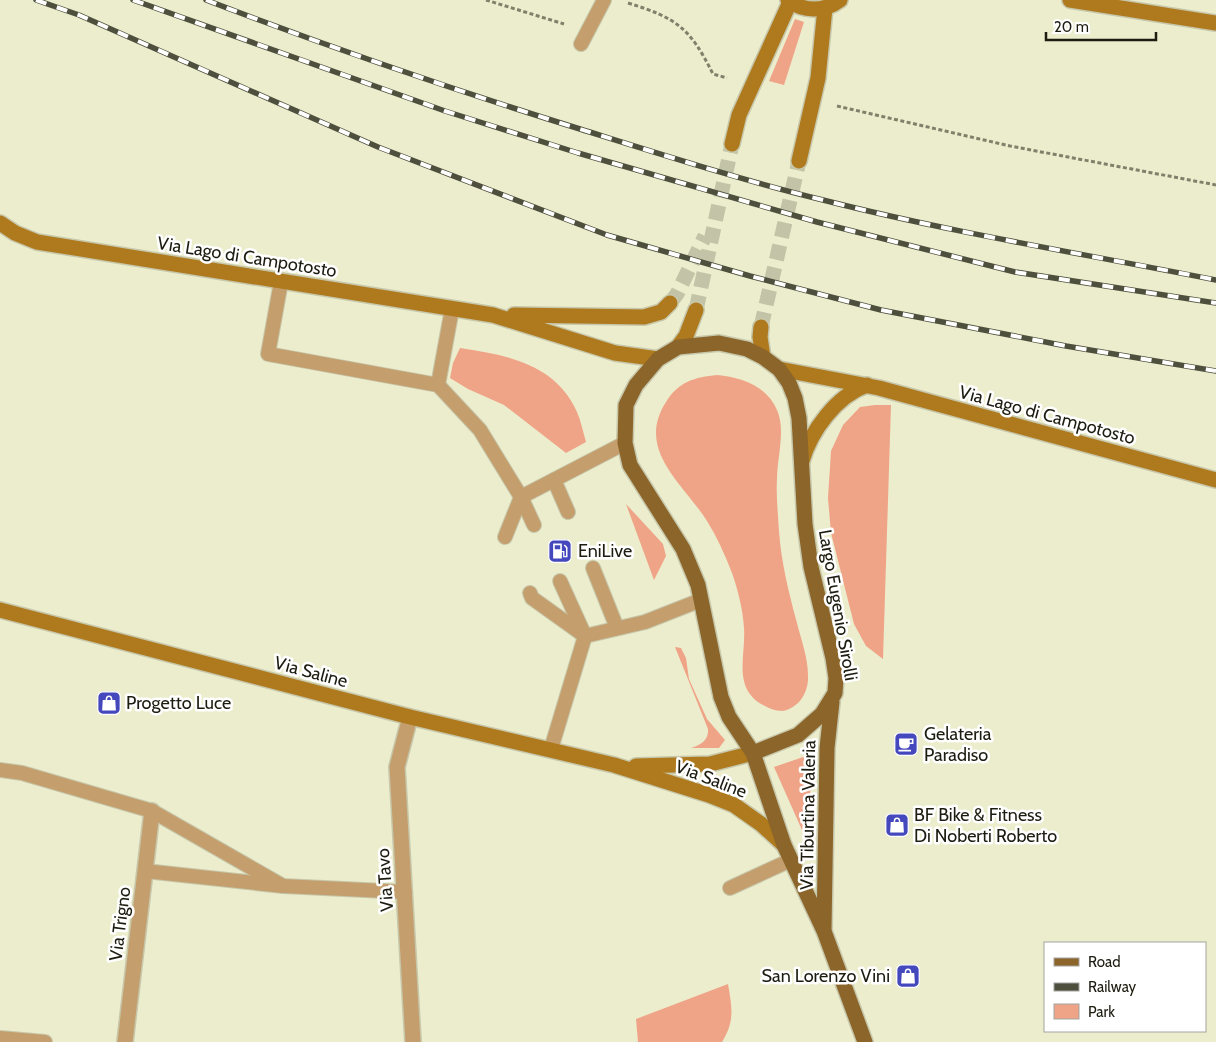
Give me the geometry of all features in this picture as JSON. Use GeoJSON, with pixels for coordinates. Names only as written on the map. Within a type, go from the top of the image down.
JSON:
{"type":"FeatureCollection","features":[{"type":"Feature","properties":{"kind":"main road","name":"Largo Eugenio Sirolli"},"geometry":{"type":"LineString","coordinates":[[719,343],[747,349],[763,357],[779,370],[795,398],[799,418],[802,492],[810,558],[836,678],[832,700],[822,714],[798,735],[753,753],[729,717],[721,697],[698,585],[683,549],[630,465],[624,443],[626,405],[636,385],[658,359],[678,347],[719,343]]}},
{"type":"Feature","properties":{"kind":"main road","name":"Via Tiburtina Valeria"},"geometry":{"type":"LineString","coordinates":[[824,931],[826,748],[832,700]]}},
{"type":"Feature","properties":{"kind":"main road","name":"Via Tiburtina Valeria"},"geometry":{"type":"LineString","coordinates":[[753,753],[784,845],[824,931],[865,1042]]}},
{"type":"Feature","properties":{"kind":"street"},"geometry":{"type":"LineString","coordinates":[[732,144],[739,115],[789,1],[807,8],[825,8],[840,0]]}},
{"type":"Feature","properties":{"kind":"street"},"geometry":{"type":"LineString","coordinates":[[1070,0],[1216,23]]}},
{"type":"Feature","properties":{"kind":"street"},"geometry":{"type":"LineString","coordinates":[[799,161],[818,78],[825,8]]}},
{"type":"Feature","properties":{"kind":"street","name":"Via Lago di Campotosto"},"geometry":{"type":"LineString","coordinates":[[0,223],[16,233],[37,242],[492,315],[644,317],[661,312],[670,303]]}},
{"type":"Feature","properties":{"kind":"street"},"geometry":{"type":"LineString","coordinates":[[678,347],[686,336],[696,310]]}},
{"type":"Feature","properties":{"kind":"street","name":"Via Lago di Campotosto"},"geometry":{"type":"LineString","coordinates":[[492,315],[616,353],[658,359]]}},
{"type":"Feature","properties":{"kind":"street"},"geometry":{"type":"LineString","coordinates":[[761,327],[760,337],[763,357]]}},
{"type":"Feature","properties":{"kind":"street","name":"Via Lago di Campotosto"},"geometry":{"type":"LineString","coordinates":[[779,370],[867,385],[1216,480]]}},
{"type":"Feature","properties":{"kind":"street"},"geometry":{"type":"LineString","coordinates":[[802,461],[806,446],[817,428],[847,397],[867,385]]}},
{"type":"Feature","properties":{"kind":"street","name":"Via Saline"},"geometry":{"type":"LineString","coordinates":[[0,610],[410,717],[614,765],[709,795],[734,805],[748,814],[784,845]]}},
{"type":"Feature","properties":{"kind":"street","name":"Via Tavo"},"geometry":{"type":"LineString","coordinates":[[410,717],[397,767],[413,1042]]}},
{"type":"Feature","properties":{"kind":"street","name":"Via Saline"},"geometry":{"type":"LineString","coordinates":[[614,765],[663,767],[710,764],[753,753]]}},
{"type":"Feature","properties":{"kind":"street","name":"Via Trigno"},"geometry":{"type":"LineString","coordinates":[[125,1042],[152,811]]}},
{"type":"Feature","properties":{"kind":"lane"},"geometry":{"type":"LineString","coordinates":[[581,44],[604,0]]}},
{"type":"Feature","properties":{"kind":"lane"},"geometry":{"type":"LineString","coordinates":[[281,282],[268,354],[438,385],[480,430],[521,497],[534,525]]}},
{"type":"Feature","properties":{"kind":"lane"},"geometry":{"type":"LineString","coordinates":[[438,385],[452,309]]}},
{"type":"Feature","properties":{"kind":"lane"},"geometry":{"type":"LineString","coordinates":[[505,537],[521,497],[624,443]]}},
{"type":"Feature","properties":{"kind":"lane"},"geometry":{"type":"LineString","coordinates":[[554,480],[568,512]]}},
{"type":"Feature","properties":{"kind":"lane"},"geometry":{"type":"LineString","coordinates":[[593,568],[617,628]]}},
{"type":"Feature","properties":{"kind":"lane"},"geometry":{"type":"LineString","coordinates":[[551,749],[585,636],[560,581]]}},
{"type":"Feature","properties":{"kind":"lane"},"geometry":{"type":"LineString","coordinates":[[530,593],[532,598],[585,636],[645,622],[701,600]]}},
{"type":"Feature","properties":{"kind":"lane"},"geometry":{"type":"LineString","coordinates":[[0,770],[22,773],[152,811],[283,886]]}},
{"type":"Feature","properties":{"kind":"lane"},"geometry":{"type":"LineString","coordinates":[[730,888],[791,860]]}},
{"type":"Feature","properties":{"kind":"lane"},"geometry":{"type":"LineString","coordinates":[[145,872],[283,886],[405,892]]}},
{"type":"Feature","properties":{"kind":"lane"},"geometry":{"type":"LineString","coordinates":[[0,1038],[44,1042]]}},
{"type":"Feature","properties":{"kind":"path"},"geometry":{"type":"LineString","coordinates":[[486,0],[568,25]]}},
{"type":"Feature","properties":{"kind":"path"},"geometry":{"type":"LineString","coordinates":[[619,0],[655,11],[683,28],[700,47],[713,74]]}},
{"type":"Feature","properties":{"kind":"path"},"geometry":{"type":"LineString","coordinates":[[832,105],[1010,146],[1216,185]]}},
{"type":"Feature","properties":{"kind":"green space"},"geometry":{"type":"Polygon","coordinates":[[[795,19],[804,22],[784,85],[769,81],[795,19]]]}},
{"type":"Feature","properties":{"kind":"green space"},"geometry":{"type":"Polygon","coordinates":[[[460,348],[512,359],[543,373],[568,396],[577,412],[586,442],[566,453],[504,405],[468,389],[450,378],[453,363],[460,348]]]}},
{"type":"Feature","properties":{"kind":"green space"},"geometry":{"type":"Polygon","coordinates":[[[717,375],[735,378],[760,389],[773,402],[780,418],[781,435],[777,492],[780,542],[788,589],[808,669],[807,687],[802,698],[794,706],[782,711],[763,705],[753,698],[747,690],[743,671],[743,614],[732,573],[721,546],[707,521],[666,466],[659,451],[656,436],[658,419],[666,402],[676,390],[694,379],[717,375]]]}},
{"type":"Feature","properties":{"kind":"green space"},"geometry":{"type":"Polygon","coordinates":[[[891,405],[883,659],[866,646],[854,624],[831,533],[828,498],[831,451],[843,425],[860,407],[891,405]]]}},
{"type":"Feature","properties":{"kind":"green space"},"geometry":{"type":"Polygon","coordinates":[[[626,504],[663,544],[666,556],[654,580],[626,504]]]}},
{"type":"Feature","properties":{"kind":"green space"},"geometry":{"type":"Polygon","coordinates":[[[675,647],[681,648],[686,658],[689,679],[707,719],[725,740],[719,748],[691,748],[704,741],[708,729],[675,647]]]}},
{"type":"Feature","properties":{"kind":"green space"},"geometry":{"type":"Polygon","coordinates":[[[809,755],[811,819],[810,827],[802,830],[774,767],[809,755]]]}},
{"type":"Feature","properties":{"kind":"green space"},"geometry":{"type":"Polygon","coordinates":[[[728,984],[731,1000],[731,1021],[722,1042],[638,1042],[636,1019],[728,984]]]}},
{"type":"Feature","properties":{"kind":"tunnel"},"geometry":{"type":"LineString","coordinates":[[696,310],[732,144]]}},
{"type":"Feature","properties":{"kind":"tunnel"},"geometry":{"type":"LineString","coordinates":[[761,327],[799,161]]}},
{"type":"Feature","properties":{"kind":"tunnel"},"geometry":{"type":"LineString","coordinates":[[670,303],[677,294],[705,236]]}},
{"type":"Feature","properties":{"kind":"railway"},"geometry":{"type":"LineString","coordinates":[[36,0],[79,15],[378,147],[607,235],[750,276],[881,310],[1066,346],[1216,371]]}},
{"type":"Feature","properties":{"kind":"railway"},"geometry":{"type":"LineString","coordinates":[[133,0],[445,111],[578,153],[817,222],[1015,272],[1216,303]]}},
{"type":"Feature","properties":{"kind":"railway"},"geometry":{"type":"LineString","coordinates":[[206,0],[392,68],[670,157],[762,184],[921,223],[1216,280]]}},
{"type":"Feature","properties":{"kind":"place","name":"EniLive"},"geometry":{"type":"Point","coordinates":[560,551]}},
{"type":"Feature","properties":{"kind":"place","name":"Progetto Luce"},"geometry":{"type":"Point","coordinates":[109,703]}},
{"type":"Feature","properties":{"kind":"place","name":"Gelateria Paradiso"},"geometry":{"type":"Point","coordinates":[906,744]}},
{"type":"Feature","properties":{"kind":"place","name":"BF Bike & Fitness Di Noberti Roberto"},"geometry":{"type":"Point","coordinates":[897,825]}},
{"type":"Feature","properties":{"kind":"place","name":"San Lorenzo Vini"},"geometry":{"type":"Point","coordinates":[908,976]}}]}
